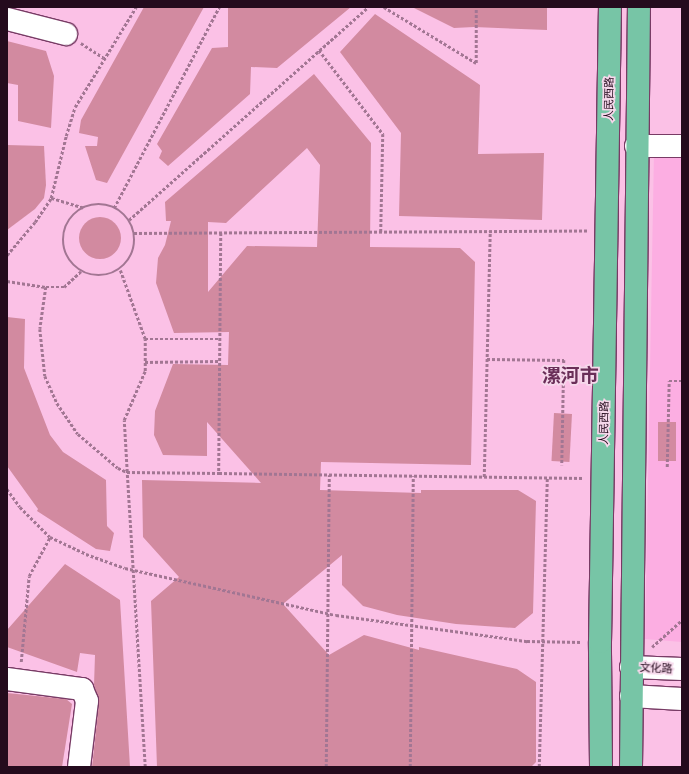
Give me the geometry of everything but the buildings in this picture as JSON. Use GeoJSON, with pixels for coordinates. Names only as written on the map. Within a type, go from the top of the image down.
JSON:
{"type":"FeatureCollection","features":[{"type":"Feature","properties":{"kind":"main road","name":"人民西路"},"geometry":{"type":"LineString","coordinates":[[601,767],[600,642],[610,7]]}},
{"type":"Feature","properties":{"kind":"main road"},"geometry":{"type":"LineString","coordinates":[[631,767],[636,146],[639,7]]}},
{"type":"Feature","properties":{"kind":"street"},"geometry":{"type":"LineString","coordinates":[[7,19],[66,34]]}},
{"type":"Feature","properties":{"kind":"street"},"geometry":{"type":"LineString","coordinates":[[636,146],[682,146]]}},
{"type":"Feature","properties":{"kind":"street","name":"文化路"},"geometry":{"type":"LineString","coordinates":[[631,667],[672,669]]}},
{"type":"Feature","properties":{"kind":"street"},"geometry":{"type":"LineString","coordinates":[[660,698],[672,669]]}},
{"type":"Feature","properties":{"kind":"street"},"geometry":{"type":"LineString","coordinates":[[13,680],[82,689],[87,701],[79,767]]}},
{"type":"Feature","properties":{"kind":"street"},"geometry":{"type":"LineString","coordinates":[[631,696],[682,699]]}},
{"type":"Feature","properties":{"kind":"path"},"geometry":{"type":"LineString","coordinates":[[7,255],[35,222],[51,198],[75,107],[136,7]]}},
{"type":"Feature","properties":{"kind":"path"},"geometry":{"type":"LineString","coordinates":[[114,208],[219,7]]}},
{"type":"Feature","properties":{"kind":"path"},"geometry":{"type":"LineString","coordinates":[[129,220],[368,7]]}},
{"type":"Feature","properties":{"kind":"path"},"geometry":{"type":"LineString","coordinates":[[384,7],[476,63],[476,7]]}},
{"type":"Feature","properties":{"kind":"path"},"geometry":{"type":"LineString","coordinates":[[66,34],[104,58]]}},
{"type":"Feature","properties":{"kind":"path"},"geometry":{"type":"LineString","coordinates":[[319,50],[383,134],[381,232]]}},
{"type":"Feature","properties":{"kind":"path"},"geometry":{"type":"LineString","coordinates":[[51,198],[83,208],[104,205],[114,208],[129,220],[134,233],[132,254],[120,270],[100,276],[80,271],[72,264],[64,244],[68,223],[83,208]]}},
{"type":"Feature","properties":{"kind":"path"},"geometry":{"type":"LineString","coordinates":[[484,477],[490,231]]}},
{"type":"Feature","properties":{"kind":"path"},"geometry":{"type":"LineString","coordinates":[[134,233],[607,231]]}},
{"type":"Feature","properties":{"kind":"path"},"geometry":{"type":"LineString","coordinates":[[219,473],[221,233]]}},
{"type":"Feature","properties":{"kind":"path"},"geometry":{"type":"LineString","coordinates":[[120,270],[145,339],[145,371],[124,420],[145,767]]}},
{"type":"Feature","properties":{"kind":"path"},"geometry":{"type":"LineString","coordinates":[[7,281],[46,287],[64,287],[80,271]]}},
{"type":"Feature","properties":{"kind":"path"},"geometry":{"type":"LineString","coordinates":[[46,287],[40,329],[45,376],[57,403],[78,434],[118,468],[127,472],[603,478]]}},
{"type":"Feature","properties":{"kind":"path"},"geometry":{"type":"LineString","coordinates":[[145,339],[220,339]]}},
{"type":"Feature","properties":{"kind":"path"},"geometry":{"type":"LineString","coordinates":[[487,359],[564,360],[562,465]]}},
{"type":"Feature","properties":{"kind":"path"},"geometry":{"type":"LineString","coordinates":[[145,362],[220,361]]}},
{"type":"Feature","properties":{"kind":"path"},"geometry":{"type":"LineString","coordinates":[[667,467],[669,380],[682,381]]}},
{"type":"Feature","properties":{"kind":"path"},"geometry":{"type":"LineString","coordinates":[[326,767],[329,475]]}},
{"type":"Feature","properties":{"kind":"path"},"geometry":{"type":"LineString","coordinates":[[410,767],[414,476]]}},
{"type":"Feature","properties":{"kind":"path"},"geometry":{"type":"LineString","coordinates":[[539,767],[546,477]]}},
{"type":"Feature","properties":{"kind":"path"},"geometry":{"type":"LineString","coordinates":[[7,489],[20,507],[50,536],[86,554],[134,570],[327,613],[542,641],[600,642]]}},
{"type":"Feature","properties":{"kind":"path"},"geometry":{"type":"LineString","coordinates":[[13,680],[29,576],[50,536]]}},
{"type":"Feature","properties":{"kind":"path"},"geometry":{"type":"LineString","coordinates":[[631,667],[682,620]]}},
{"type":"Feature","properties":{"kind":"shaded area"},"geometry":{"type":"Polygon","coordinates":[[[654,153],[682,153],[682,642],[645,639],[654,153]]]}},
{"type":"Feature","properties":{"kind":"district","name":"漯河市"},"geometry":{"type":"Point","coordinates":[570,376]}}]}
